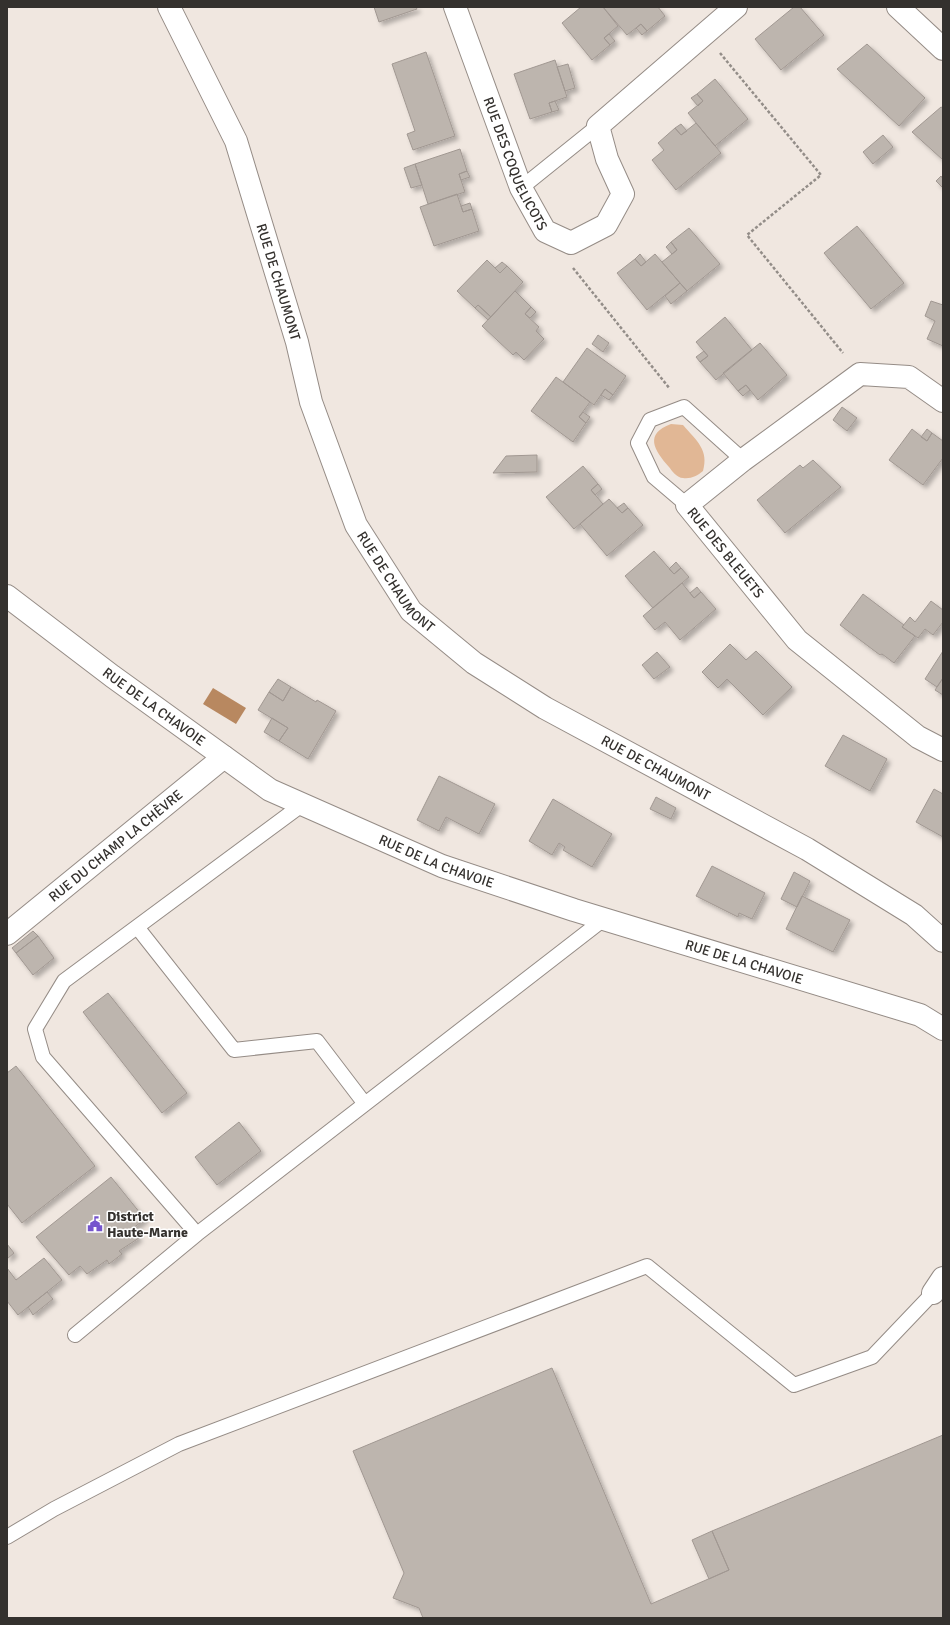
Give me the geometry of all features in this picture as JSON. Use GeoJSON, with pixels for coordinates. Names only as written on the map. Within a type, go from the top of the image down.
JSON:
{"type":"FeatureCollection","features":[{"type":"Feature","properties":{"kind":"street","name":"RUE DE CHAUMONT"},"geometry":{"type":"LineString","coordinates":[[169,7],[236,141],[297,342],[311,402],[356,525],[411,611],[474,663],[545,708],[806,848],[914,915],[943,940]]}},
{"type":"Feature","properties":{"kind":"street","name":"RUE DES COQUELICOTS"},"geometry":{"type":"LineString","coordinates":[[455,7],[521,188],[545,231],[571,243],[606,225],[624,194],[608,159],[598,126]]}},
{"type":"Feature","properties":{"kind":"street"},"geometry":{"type":"LineString","coordinates":[[598,126],[736,7]]}},
{"type":"Feature","properties":{"kind":"street"},"geometry":{"type":"LineString","coordinates":[[898,7],[943,49]]}},
{"type":"Feature","properties":{"kind":"street"},"geometry":{"type":"LineString","coordinates":[[860,374],[909,378],[943,401]]}},
{"type":"Feature","properties":{"kind":"street","name":"RUE DES BLEUETS"},"geometry":{"type":"LineString","coordinates":[[860,374],[743,460],[687,505],[797,640],[918,737],[943,750]]}},
{"type":"Feature","properties":{"kind":"street","name":"RUE DE LA CHAVOIE"},"geometry":{"type":"LineString","coordinates":[[7,596],[112,676],[270,790],[442,866],[604,919],[920,1015],[943,1029]]}},
{"type":"Feature","properties":{"kind":"street","name":"RUE DU CHAMP LA CHÈVRE"},"geometry":{"type":"LineString","coordinates":[[7,934],[224,757]]}},
{"type":"Feature","properties":{"kind":"street","name":"RUE DE CHAUMONT"},"geometry":{"type":"LineString","coordinates":[[914,915],[943,924]]}},
{"type":"Feature","properties":{"kind":"street","name":"RUE DE LA CHAVOIE"},"geometry":{"type":"LineString","coordinates":[[920,1015],[943,1010]]}},
{"type":"Feature","properties":{"kind":"lane"},"geometry":{"type":"LineString","coordinates":[[521,188],[598,126]]}},
{"type":"Feature","properties":{"kind":"lane"},"geometry":{"type":"LineString","coordinates":[[687,505],[654,477],[638,443],[650,420],[684,407],[743,460]]}},
{"type":"Feature","properties":{"kind":"lane"},"geometry":{"type":"LineString","coordinates":[[197,1234],[43,1057],[36,1029],[64,981],[302,804]]}},
{"type":"Feature","properties":{"kind":"lane"},"geometry":{"type":"LineString","coordinates":[[75,1335],[197,1234],[604,919]]}},
{"type":"Feature","properties":{"kind":"lane"},"geometry":{"type":"LineString","coordinates":[[137,927],[234,1050],[317,1041],[365,1104]]}},
{"type":"Feature","properties":{"kind":"lane"},"geometry":{"type":"LineString","coordinates":[[7,1537],[54,1509],[178,1444],[647,1266],[794,1385],[872,1357],[938,1286]]}},
{"type":"Feature","properties":{"kind":"path"},"geometry":{"type":"LineString","coordinates":[[705,35],[821,176],[747,235],[860,374]]}},
{"type":"Feature","properties":{"kind":"path"},"geometry":{"type":"LineString","coordinates":[[572,267],[684,407]]}},
{"type":"Feature","properties":{"kind":"shaded area"},"geometry":{"type":"Polygon","coordinates":[[[671,424],[683,425],[697,441],[703,451],[703,471],[696,476],[691,478],[681,478],[677,476],[659,455],[656,449],[654,443],[657,433],[671,424]]]}},
{"type":"Feature","properties":{"kind":"shaded area"},"geometry":{"type":"Polygon","coordinates":[[[213,688],[246,708],[236,724],[203,704],[213,688]]]}},
{"type":"Feature","properties":{"kind":"building"},"geometry":{"type":"Polygon","coordinates":[[[374,7],[416,7],[417,9],[379,22],[374,7]]]}},
{"type":"Feature","properties":{"kind":"building"},"geometry":{"type":"Polygon","coordinates":[[[581,7],[603,7],[618,26],[604,38],[610,45],[592,60],[562,23],[581,7]]]}},
{"type":"Feature","properties":{"kind":"building"},"geometry":{"type":"Polygon","coordinates":[[[603,7],[658,7],[665,16],[647,31],[641,24],[627,35],[603,7]]]}},
{"type":"Feature","properties":{"kind":"building"},"geometry":{"type":"Polygon","coordinates":[[[794,7],[800,7],[824,35],[781,70],[755,39],[794,7]]]}},
{"type":"Feature","properties":{"kind":"building"},"geometry":{"type":"Polygon","coordinates":[[[641,24],[647,31],[642,35],[636,28],[641,24]]]}},
{"type":"Feature","properties":{"kind":"building"},"geometry":{"type":"Polygon","coordinates":[[[609,34],[615,41],[610,45],[604,38],[609,34]]]}},
{"type":"Feature","properties":{"kind":"building"},"geometry":{"type":"Polygon","coordinates":[[[867,44],[925,98],[899,126],[837,69],[867,44]]]}},
{"type":"Feature","properties":{"kind":"building"},"geometry":{"type":"Polygon","coordinates":[[[426,52],[455,136],[413,150],[407,134],[415,131],[392,64],[426,52]]]}},
{"type":"Feature","properties":{"kind":"building"},"geometry":{"type":"Polygon","coordinates":[[[555,60],[567,97],[549,103],[552,112],[530,119],[514,74],[555,60]]]}},
{"type":"Feature","properties":{"kind":"building"},"geometry":{"type":"Polygon","coordinates":[[[568,64],[575,88],[565,91],[557,67],[568,64]]]}},
{"type":"Feature","properties":{"kind":"building"},"geometry":{"type":"Polygon","coordinates":[[[715,79],[748,119],[715,146],[688,113],[703,101],[697,94],[715,79]]]}},
{"type":"Feature","properties":{"kind":"building"},"geometry":{"type":"Polygon","coordinates":[[[697,94],[703,101],[698,106],[691,98],[697,94]]]}},
{"type":"Feature","properties":{"kind":"building"},"geometry":{"type":"Polygon","coordinates":[[[555,101],[559,110],[552,112],[549,103],[555,101]]]}},
{"type":"Feature","properties":{"kind":"building"},"geometry":{"type":"Polygon","coordinates":[[[941,107],[943,108],[943,160],[912,132],[941,107]]]}},
{"type":"Feature","properties":{"kind":"building"},"geometry":{"type":"Polygon","coordinates":[[[696,123],[721,153],[676,190],[652,160],[664,150],[658,143],[675,128],[681,135],[696,123]]]}},
{"type":"Feature","properties":{"kind":"building"},"geometry":{"type":"Polygon","coordinates":[[[681,124],[687,131],[681,135],[675,128],[681,124]]]}},
{"type":"Feature","properties":{"kind":"building"},"geometry":{"type":"Polygon","coordinates":[[[883,135],[893,147],[873,164],[863,152],[883,135]]]}},
{"type":"Feature","properties":{"kind":"building"},"geometry":{"type":"Polygon","coordinates":[[[460,149],[467,171],[459,174],[465,192],[428,204],[415,164],[460,149]]]}},
{"type":"Feature","properties":{"kind":"building"},"geometry":{"type":"Polygon","coordinates":[[[415,164],[422,185],[411,188],[404,168],[415,164]]]}},
{"type":"Feature","properties":{"kind":"building"},"geometry":{"type":"Polygon","coordinates":[[[467,171],[470,177],[461,180],[459,174],[467,171]]]}},
{"type":"Feature","properties":{"kind":"building"},"geometry":{"type":"Polygon","coordinates":[[[941,176],[943,179],[943,188],[936,181],[941,176]]]}},
{"type":"Feature","properties":{"kind":"building"},"geometry":{"type":"Polygon","coordinates":[[[457,194],[463,212],[472,209],[479,231],[434,246],[420,207],[457,194]]]}},
{"type":"Feature","properties":{"kind":"building"},"geometry":{"type":"Polygon","coordinates":[[[470,203],[472,209],[463,212],[461,206],[470,203]]]}},
{"type":"Feature","properties":{"kind":"building"},"geometry":{"type":"Polygon","coordinates":[[[857,226],[904,283],[871,309],[824,253],[857,226]]]}},
{"type":"Feature","properties":{"kind":"building"},"geometry":{"type":"Polygon","coordinates":[[[689,228],[720,264],[687,291],[662,262],[677,250],[671,242],[689,228]]]}},
{"type":"Feature","properties":{"kind":"building"},"geometry":{"type":"Polygon","coordinates":[[[671,242],[677,250],[672,254],[666,247],[671,242]]]}},
{"type":"Feature","properties":{"kind":"building"},"geometry":{"type":"Polygon","coordinates":[[[640,254],[646,262],[641,266],[635,259],[640,254]]]}},
{"type":"Feature","properties":{"kind":"building"},"geometry":{"type":"Polygon","coordinates":[[[655,254],[680,283],[647,310],[617,273],[635,259],[641,266],[655,254]]]}},
{"type":"Feature","properties":{"kind":"building"},"geometry":{"type":"Polygon","coordinates":[[[487,260],[500,273],[507,266],[523,282],[491,317],[478,305],[475,308],[457,291],[487,260]]]}},
{"type":"Feature","properties":{"kind":"building"},"geometry":{"type":"Polygon","coordinates":[[[502,262],[507,266],[500,273],[495,268],[502,262]]]}},
{"type":"Feature","properties":{"kind":"building"},"geometry":{"type":"Polygon","coordinates":[[[680,283],[687,291],[671,304],[665,296],[680,283]]]}},
{"type":"Feature","properties":{"kind":"building"},"geometry":{"type":"Polygon","coordinates":[[[515,291],[531,307],[525,314],[539,327],[536,331],[544,339],[524,360],[516,352],[513,355],[482,326],[515,291]]]}},
{"type":"Feature","properties":{"kind":"building"},"geometry":{"type":"Polygon","coordinates":[[[931,301],[943,305],[943,346],[927,339],[935,321],[925,316],[931,301]]]}},
{"type":"Feature","properties":{"kind":"building"},"geometry":{"type":"Polygon","coordinates":[[[478,305],[491,317],[488,320],[475,308],[478,305]]]}},
{"type":"Feature","properties":{"kind":"building"},"geometry":{"type":"Polygon","coordinates":[[[531,307],[536,312],[530,318],[525,314],[531,307]]]}},
{"type":"Feature","properties":{"kind":"building"},"geometry":{"type":"Polygon","coordinates":[[[725,317],[752,350],[716,380],[700,362],[708,356],[696,342],[725,317]]]}},
{"type":"Feature","properties":{"kind":"building"},"geometry":{"type":"Polygon","coordinates":[[[598,335],[609,343],[603,352],[592,344],[598,335]]]}},
{"type":"Feature","properties":{"kind":"building"},"geometry":{"type":"Polygon","coordinates":[[[760,343],[787,375],[758,400],[746,385],[738,391],[723,373],[760,343]]]}},
{"type":"Feature","properties":{"kind":"building"},"geometry":{"type":"Polygon","coordinates":[[[587,348],[626,376],[613,395],[605,389],[594,405],[563,382],[587,348]]]}},
{"type":"Feature","properties":{"kind":"building"},"geometry":{"type":"Polygon","coordinates":[[[704,351],[708,356],[700,362],[696,357],[704,351]]]}},
{"type":"Feature","properties":{"kind":"building"},"geometry":{"type":"Polygon","coordinates":[[[556,377],[590,402],[579,417],[586,423],[573,442],[531,411],[556,377]]]}},
{"type":"Feature","properties":{"kind":"building"},"geometry":{"type":"Polygon","coordinates":[[[746,385],[750,390],[743,396],[738,391],[746,385]]]}},
{"type":"Feature","properties":{"kind":"building"},"geometry":{"type":"Polygon","coordinates":[[[605,389],[613,395],[609,400],[601,395],[605,389]]]}},
{"type":"Feature","properties":{"kind":"building"},"geometry":{"type":"Polygon","coordinates":[[[842,407],[857,418],[847,431],[833,420],[842,407]]]}},
{"type":"Feature","properties":{"kind":"building"},"geometry":{"type":"Polygon","coordinates":[[[583,412],[590,417],[586,423],[579,417],[583,412]]]}},
{"type":"Feature","properties":{"kind":"building"},"geometry":{"type":"Polygon","coordinates":[[[912,429],[927,441],[932,433],[943,441],[943,458],[923,485],[889,460],[912,429]]]}},
{"type":"Feature","properties":{"kind":"building"},"geometry":{"type":"Polygon","coordinates":[[[927,429],[932,433],[927,441],[921,437],[927,429]]]}},
{"type":"Feature","properties":{"kind":"building"},"geometry":{"type":"Polygon","coordinates":[[[537,455],[537,472],[493,473],[506,456],[537,455]]]}},
{"type":"Feature","properties":{"kind":"building"},"geometry":{"type":"Polygon","coordinates":[[[813,460],[841,487],[785,533],[757,500],[800,465],[803,468],[813,460]]]}},
{"type":"Feature","properties":{"kind":"building"},"geometry":{"type":"Polygon","coordinates":[[[583,466],[598,484],[591,490],[603,504],[574,529],[546,497],[583,466]]]}},
{"type":"Feature","properties":{"kind":"building"},"geometry":{"type":"Polygon","coordinates":[[[598,484],[602,489],[595,495],[591,490],[598,484]]]}},
{"type":"Feature","properties":{"kind":"building"},"geometry":{"type":"Polygon","coordinates":[[[609,499],[622,513],[628,508],[643,525],[607,556],[580,524],[609,499]]]}},
{"type":"Feature","properties":{"kind":"building"},"geometry":{"type":"Polygon","coordinates":[[[624,503],[628,508],[622,513],[617,508],[624,503]]]}},
{"type":"Feature","properties":{"kind":"building"},"geometry":{"type":"Polygon","coordinates":[[[654,551],[674,574],[681,568],[689,577],[653,608],[625,576],[654,551]]]}},
{"type":"Feature","properties":{"kind":"building"},"geometry":{"type":"Polygon","coordinates":[[[676,562],[681,568],[674,574],[669,569],[676,562]]]}},
{"type":"Feature","properties":{"kind":"building"},"geometry":{"type":"Polygon","coordinates":[[[682,583],[694,598],[701,592],[716,609],[680,640],[665,622],[655,630],[643,616],[682,583]]]}},
{"type":"Feature","properties":{"kind":"building"},"geometry":{"type":"Polygon","coordinates":[[[697,587],[701,592],[694,598],[690,593],[697,587]]]}},
{"type":"Feature","properties":{"kind":"building"},"geometry":{"type":"Polygon","coordinates":[[[863,594],[904,625],[902,627],[915,636],[894,663],[882,654],[880,655],[840,625],[863,594]]]}},
{"type":"Feature","properties":{"kind":"building"},"geometry":{"type":"Polygon","coordinates":[[[931,601],[943,610],[943,622],[933,635],[925,629],[918,638],[902,627],[910,617],[915,622],[931,601]]]}},
{"type":"Feature","properties":{"kind":"building"},"geometry":{"type":"Polygon","coordinates":[[[730,644],[746,660],[756,651],[792,687],[763,715],[727,679],[718,688],[702,672],[730,644]]]}},
{"type":"Feature","properties":{"kind":"building"},"geometry":{"type":"Polygon","coordinates":[[[943,651],[943,678],[937,687],[925,679],[943,651]]]}},
{"type":"Feature","properties":{"kind":"building"},"geometry":{"type":"Polygon","coordinates":[[[657,652],[670,667],[654,679],[642,665],[657,652]]]}},
{"type":"Feature","properties":{"kind":"building"},"geometry":{"type":"Polygon","coordinates":[[[943,678],[943,695],[935,690],[943,678]]]}},
{"type":"Feature","properties":{"kind":"building"},"geometry":{"type":"Polygon","coordinates":[[[278,679],[291,687],[283,701],[269,692],[278,679]]]}},
{"type":"Feature","properties":{"kind":"building"},"geometry":{"type":"Polygon","coordinates":[[[291,687],[316,702],[317,700],[336,711],[308,759],[279,741],[288,728],[258,710],[269,692],[283,701],[291,687]]]}},
{"type":"Feature","properties":{"kind":"building"},"geometry":{"type":"Polygon","coordinates":[[[272,718],[288,728],[279,741],[264,732],[272,718]]]}},
{"type":"Feature","properties":{"kind":"building"},"geometry":{"type":"Polygon","coordinates":[[[843,735],[887,759],[870,791],[825,766],[843,735]]]}},
{"type":"Feature","properties":{"kind":"building"},"geometry":{"type":"Polygon","coordinates":[[[439,776],[495,804],[479,834],[446,817],[439,831],[417,820],[439,776]]]}},
{"type":"Feature","properties":{"kind":"building"},"geometry":{"type":"Polygon","coordinates":[[[934,789],[943,794],[943,837],[916,822],[934,789]]]}},
{"type":"Feature","properties":{"kind":"building"},"geometry":{"type":"Polygon","coordinates":[[[656,797],[676,808],[671,819],[650,809],[656,797]]]}},
{"type":"Feature","properties":{"kind":"building"},"geometry":{"type":"Polygon","coordinates":[[[553,799],[612,834],[592,867],[563,850],[565,847],[559,843],[552,855],[529,841],[553,799]]]}},
{"type":"Feature","properties":{"kind":"building"},"geometry":{"type":"Polygon","coordinates":[[[712,866],[765,893],[752,919],[739,913],[738,917],[696,896],[712,866]]]}},
{"type":"Feature","properties":{"kind":"building"},"geometry":{"type":"Polygon","coordinates":[[[794,872],[810,881],[797,907],[781,899],[794,872]]]}},
{"type":"Feature","properties":{"kind":"building"},"geometry":{"type":"Polygon","coordinates":[[[802,896],[850,920],[833,952],[786,929],[802,896]]]}},
{"type":"Feature","properties":{"kind":"building"},"geometry":{"type":"Polygon","coordinates":[[[33,931],[38,936],[16,953],[12,948],[33,931]]]}},
{"type":"Feature","properties":{"kind":"building"},"geometry":{"type":"Polygon","coordinates":[[[38,936],[54,958],[33,975],[16,953],[38,936]]]}},
{"type":"Feature","properties":{"kind":"building"},"geometry":{"type":"Polygon","coordinates":[[[108,993],[187,1093],[162,1113],[83,1012],[108,993]]]}},
{"type":"Feature","properties":{"kind":"building"},"geometry":{"type":"Polygon","coordinates":[[[16,1066],[95,1166],[22,1223],[7,1204],[7,1073],[16,1066]]]}},
{"type":"Feature","properties":{"kind":"building"},"geometry":{"type":"Polygon","coordinates":[[[239,1122],[261,1151],[217,1185],[195,1157],[239,1122]]]}},
{"type":"Feature","properties":{"kind":"building","name":"District Haute-Marne"},"geometry":{"type":"Polygon","coordinates":[[[111,1177],[145,1219],[132,1229],[139,1238],[119,1251],[122,1254],[109,1264],[107,1260],[87,1274],[80,1266],[69,1275],[36,1237],[111,1177]]]}},
{"type":"Feature","properties":{"kind":"building"},"geometry":{"type":"Polygon","coordinates":[[[7,1244],[14,1253],[7,1259],[7,1244]]]}},
{"type":"Feature","properties":{"kind":"building"},"geometry":{"type":"Polygon","coordinates":[[[44,1258],[62,1280],[18,1315],[7,1301],[7,1268],[16,1280],[44,1258]]]}},
{"type":"Feature","properties":{"kind":"building"},"geometry":{"type":"Polygon","coordinates":[[[47,1292],[53,1299],[33,1315],[28,1307],[47,1292]]]}},
{"type":"Feature","properties":{"kind":"building"},"geometry":{"type":"Polygon","coordinates":[[[552,1368],[651,1604],[729,1570],[712,1531],[943,1435],[943,1618],[423,1618],[419,1608],[393,1598],[404,1573],[353,1451],[552,1368]]]}},
{"type":"Feature","properties":{"kind":"building"},"geometry":{"type":"Polygon","coordinates":[[[712,1531],[729,1570],[709,1579],[692,1540],[712,1531]]]}},
{"type":"Feature","properties":{"kind":"place","name":"District Haute-Marne"},"geometry":{"type":"Point","coordinates":[95,1224]}}]}
